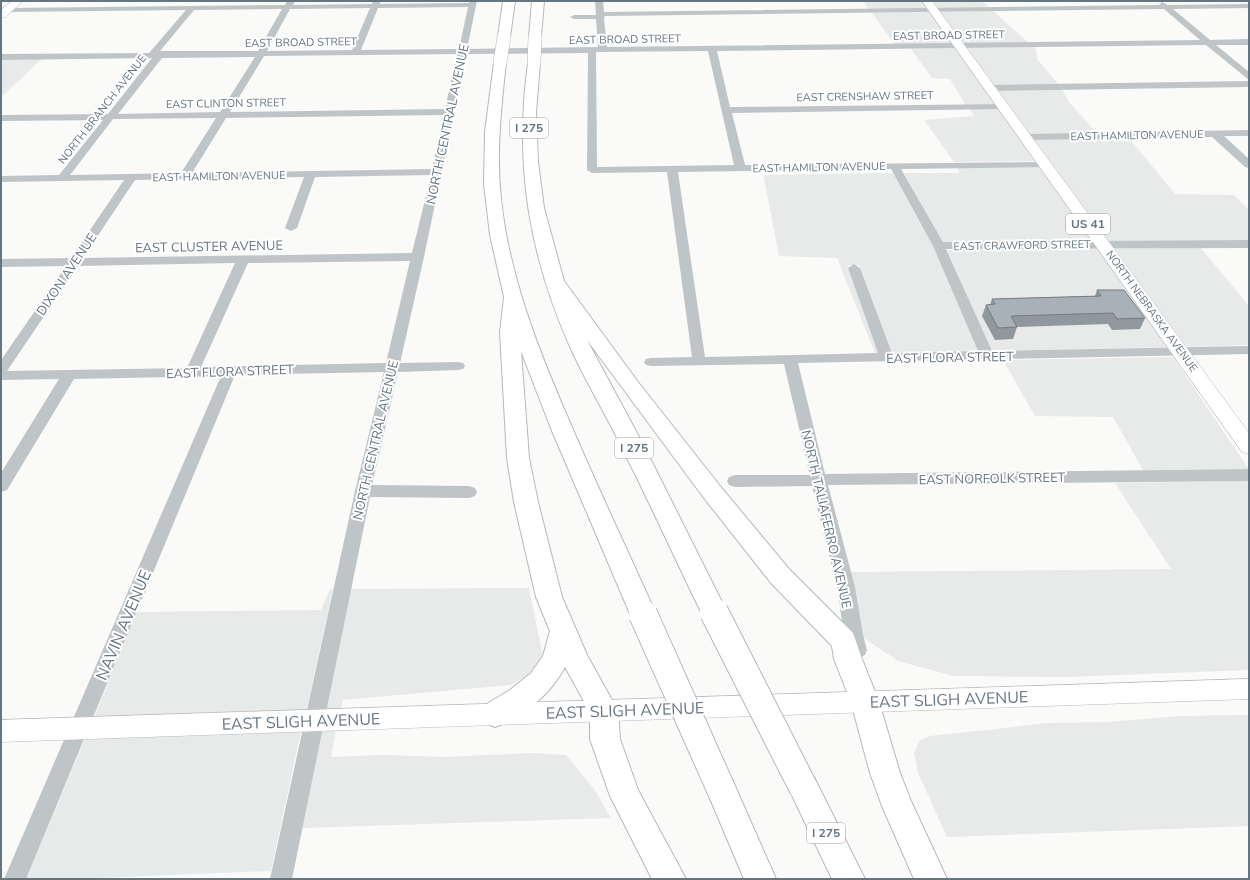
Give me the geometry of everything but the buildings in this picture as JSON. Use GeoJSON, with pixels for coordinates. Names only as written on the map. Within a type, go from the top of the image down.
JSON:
{"type":"FeatureCollection","features":[{"type":"Feature","properties":{"kind":"highway","name":"I 275"},"geometry":{"type":"LineString","coordinates":[[509,1],[492,133],[492,185],[496,223],[513,298],[529,349],[558,422],[722,789],[760,879]]}},
{"type":"Feature","properties":{"kind":"highway","name":"I 275"},"geometry":{"type":"LineString","coordinates":[[538,1],[534,63],[530,95],[529,131],[531,180],[543,238],[556,284],[581,347],[622,425],[714,612],[849,879]]}},
{"type":"Feature","properties":{"kind":"highway"},"geometry":{"type":"LineString","coordinates":[[556,284],[631,387],[712,492],[780,576],[844,641],[848,659],[866,702],[885,773],[897,806],[931,879]]}},
{"type":"Feature","properties":{"kind":"highway"},"geometry":{"type":"LineString","coordinates":[[513,298],[511,355],[518,458],[526,502],[549,597],[574,660],[604,711],[605,739],[625,796],[670,879]]}},
{"type":"Feature","properties":{"kind":"highway"},"geometry":{"type":"LineString","coordinates":[[495,714],[518,701],[548,673],[556,661],[563,631]]}},
{"type":"Feature","properties":{"kind":"main road","name":"NORTH NEBRASKA AVENUE"},"geometry":{"type":"LineString","coordinates":[[931,6],[1249,447]]}},
{"type":"Feature","properties":{"kind":"main road","name":"EAST SLIGH AVENUE"},"geometry":{"type":"LineString","coordinates":[[1,731],[79,730],[495,714],[1249,689]]}},
{"type":"Feature","properties":{"kind":"street","name":"NORTH BRANCH AVENUE"},"geometry":{"type":"LineString","coordinates":[[62,178],[111,116],[156,55],[193,8],[201,1]]}},
{"type":"Feature","properties":{"kind":"street"},"geometry":{"type":"LineString","coordinates":[[600,1],[603,50]]}},
{"type":"Feature","properties":{"kind":"street"},"geometry":{"type":"LineString","coordinates":[[356,52],[376,3]]}},
{"type":"Feature","properties":{"kind":"street"},"geometry":{"type":"LineString","coordinates":[[8,8],[193,8],[289,4],[472,3]]}},
{"type":"Feature","properties":{"kind":"street","name":"NORTH CENTRAL AVENUE"},"geometry":{"type":"LineString","coordinates":[[281,879],[313,721],[363,491],[437,172],[472,3]]}},
{"type":"Feature","properties":{"kind":"street"},"geometry":{"type":"LineString","coordinates":[[184,177],[262,53],[289,4]]}},
{"type":"Feature","properties":{"kind":"street"},"geometry":{"type":"LineString","coordinates":[[574,17],[931,6],[1162,4],[1249,6]]}},
{"type":"Feature","properties":{"kind":"street"},"geometry":{"type":"LineString","coordinates":[[1162,4],[1249,77]]}},
{"type":"Feature","properties":{"kind":"street","name":"EAST BROAD STREET"},"geometry":{"type":"LineString","coordinates":[[1,57],[1249,42]]}},
{"type":"Feature","properties":{"kind":"street"},"geometry":{"type":"LineString","coordinates":[[712,49],[740,168]]}},
{"type":"Feature","properties":{"kind":"street","name":"EAST HAMILTON AVENUE"},"geometry":{"type":"LineString","coordinates":[[592,50],[592,170],[1045,164]]}},
{"type":"Feature","properties":{"kind":"street"},"geometry":{"type":"LineString","coordinates":[[990,88],[1249,84]]}},
{"type":"Feature","properties":{"kind":"street","name":"EAST CRENSHAW STREET"},"geometry":{"type":"LineString","coordinates":[[727,110],[1004,106]]}},
{"type":"Feature","properties":{"kind":"street","name":"EAST CLINTON STREET"},"geometry":{"type":"LineString","coordinates":[[1,118],[450,112]]}},
{"type":"Feature","properties":{"kind":"street","name":"EAST HAMILTON AVENUE"},"geometry":{"type":"LineString","coordinates":[[1026,136],[1249,133]]}},
{"type":"Feature","properties":{"kind":"street"},"geometry":{"type":"LineString","coordinates":[[1215,134],[1249,165]]}},
{"type":"Feature","properties":{"kind":"street"},"geometry":{"type":"LineString","coordinates":[[894,166],[939,246],[987,356]]}},
{"type":"Feature","properties":{"kind":"street"},"geometry":{"type":"LineString","coordinates":[[672,169],[699,361]]}},
{"type":"Feature","properties":{"kind":"street","name":"EAST HAMILTON AVENUE"},"geometry":{"type":"LineString","coordinates":[[1,179],[437,172]]}},
{"type":"Feature","properties":{"kind":"street"},"geometry":{"type":"LineString","coordinates":[[291,228],[311,174]]}},
{"type":"Feature","properties":{"kind":"street","name":"DIXON AVENUE"},"geometry":{"type":"LineString","coordinates":[[1,370],[132,177]]}},
{"type":"Feature","properties":{"kind":"street","name":"EAST CRAWFORD STREET"},"geometry":{"type":"LineString","coordinates":[[939,246],[1249,244]]}},
{"type":"Feature","properties":{"kind":"street","name":"EAST CLUSTER AVENUE"},"geometry":{"type":"LineString","coordinates":[[1,263],[418,257]]}},
{"type":"Feature","properties":{"kind":"street"},"geometry":{"type":"LineString","coordinates":[[192,372],[243,260]]}},
{"type":"Feature","properties":{"kind":"street"},"geometry":{"type":"LineString","coordinates":[[854,268],[887,358]]}},
{"type":"Feature","properties":{"kind":"street","name":"EAST FLORA STREET"},"geometry":{"type":"LineString","coordinates":[[651,362],[1249,350]]}},
{"type":"Feature","properties":{"kind":"street","name":"NORTH TALIAFERRO AVENUE"},"geometry":{"type":"LineString","coordinates":[[790,359],[818,480],[848,597],[852,636],[859,652],[866,702]]}},
{"type":"Feature","properties":{"kind":"street","name":"EAST FLORA STREET"},"geometry":{"type":"LineString","coordinates":[[1,376],[458,366]]}},
{"type":"Feature","properties":{"kind":"street","name":"NAVIN AVENUE"},"geometry":{"type":"LineString","coordinates":[[15,879],[230,371]]}},
{"type":"Feature","properties":{"kind":"street"},"geometry":{"type":"LineString","coordinates":[[1,486],[69,375]]}},
{"type":"Feature","properties":{"kind":"street","name":"EAST NORFOLK STREET"},"geometry":{"type":"LineString","coordinates":[[736,481],[1249,475]]}},
{"type":"Feature","properties":{"kind":"street"},"geometry":{"type":"LineString","coordinates":[[363,491],[468,492]]}},
{"type":"Feature","properties":{"kind":"shaded area"},"geometry":{"type":"Polygon","coordinates":[[[863,1],[923,1],[929,9],[869,9],[863,1]]]}},
{"type":"Feature","properties":{"kind":"shaded area"},"geometry":{"type":"Polygon","coordinates":[[[931,1],[982,1],[989,8],[937,8],[931,1]]]}},
{"type":"Feature","properties":{"kind":"shaded area"},"geometry":{"type":"Polygon","coordinates":[[[993,11],[1029,43],[963,44],[939,12],[993,11]]]}},
{"type":"Feature","properties":{"kind":"shaded area"},"geometry":{"type":"Polygon","coordinates":[[[931,12],[955,44],[895,45],[872,13],[931,12]]]}},
{"type":"Feature","properties":{"kind":"shaded area"},"geometry":{"type":"Polygon","coordinates":[[[1033,47],[1036,49],[1037,59],[1059,85],[993,86],[966,48],[1033,47]]]}},
{"type":"Feature","properties":{"kind":"shaded area"},"geometry":{"type":"Polygon","coordinates":[[[957,48],[997,104],[966,105],[950,79],[932,78],[911,49],[898,49],[957,48]]]}},
{"type":"Feature","properties":{"kind":"shaded area"},"geometry":{"type":"Polygon","coordinates":[[[43,58],[1,97],[1,59],[43,58]]]}},
{"type":"Feature","properties":{"kind":"shaded area"},"geometry":{"type":"Polygon","coordinates":[[[1062,89],[1069,102],[1097,133],[1029,134],[997,90],[1062,89]]]}},
{"type":"Feature","properties":{"kind":"shaded area"},"geometry":{"type":"Polygon","coordinates":[[[970,109],[1001,109],[1038,161],[954,162],[924,120],[974,116],[970,109]]]}},
{"type":"Feature","properties":{"kind":"shaded area"},"geometry":{"type":"Polygon","coordinates":[[[1129,138],[1175,194],[1234,195],[1249,210],[1249,240],[1107,242],[1032,139],[1129,138]]]}},
{"type":"Feature","properties":{"kind":"shaded area"},"geometry":{"type":"Polygon","coordinates":[[[1042,167],[1095,241],[943,242],[904,173],[960,173],[957,168],[1042,167]]]}},
{"type":"Feature","properties":{"kind":"shaded area"},"geometry":{"type":"Polygon","coordinates":[[[893,173],[933,246],[978,351],[892,353],[859,265],[847,265],[878,353],[875,353],[837,258],[779,256],[764,178],[765,175],[893,173]]]}},
{"type":"Feature","properties":{"kind":"shaded area"},"geometry":{"type":"Polygon","coordinates":[[[1084,247],[1100,248],[1171,347],[991,351],[947,250],[1084,247]]]}},
{"type":"Feature","properties":{"kind":"shaded area"},"geometry":{"type":"Polygon","coordinates":[[[1201,248],[1249,306],[1249,345],[1193,347],[1183,345],[1112,249],[1201,248]]]}},
{"type":"Feature","properties":{"kind":"shaded area"},"geometry":{"type":"Polygon","coordinates":[[[1173,357],[1249,469],[1143,470],[1113,417],[1035,416],[1003,360],[1173,357]]]}},
{"type":"Feature","properties":{"kind":"shaded area"},"geometry":{"type":"Polygon","coordinates":[[[1249,481],[1249,670],[1066,677],[953,676],[898,661],[861,636],[857,597],[850,572],[1171,569],[1115,483],[1249,481]]]}},
{"type":"Feature","properties":{"kind":"shaded area"},"geometry":{"type":"Polygon","coordinates":[[[529,588],[544,662],[528,675],[511,685],[343,700],[341,710],[325,711],[350,589],[529,588]]]}},
{"type":"Feature","properties":{"kind":"shaded area"},"geometry":{"type":"Polygon","coordinates":[[[330,589],[333,589],[306,712],[93,720],[137,612],[321,610],[330,589]]]}},
{"type":"Feature","properties":{"kind":"shaded area"},"geometry":{"type":"Polygon","coordinates":[[[1249,715],[1249,826],[947,837],[918,773],[914,753],[920,740],[930,736],[1049,723],[1107,722],[1180,716],[1249,715]]]}},
{"type":"Feature","properties":{"kind":"shaded area"},"geometry":{"type":"Polygon","coordinates":[[[321,730],[336,730],[331,757],[384,755],[445,757],[531,753],[566,755],[595,790],[611,818],[303,828],[299,843],[321,730]]]}},
{"type":"Feature","properties":{"kind":"shaded area"},"geometry":{"type":"Polygon","coordinates":[[[301,731],[271,871],[75,879],[26,879],[85,739],[301,731]]]}}]}
